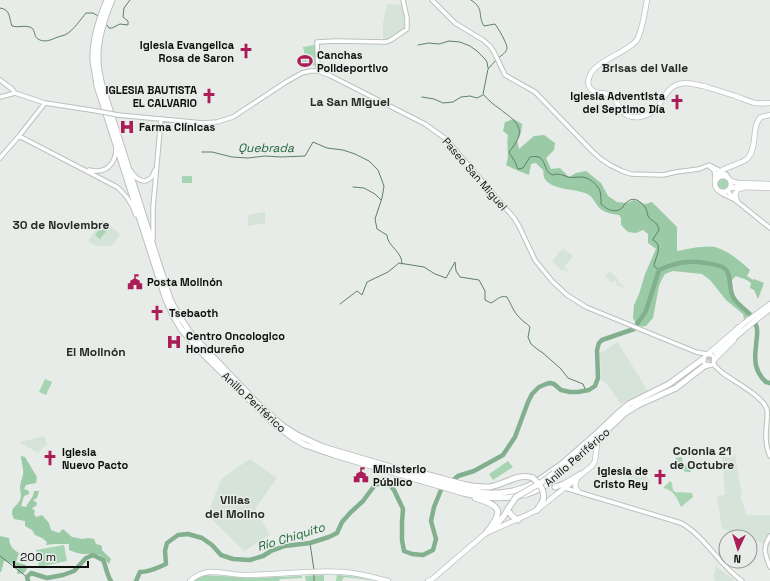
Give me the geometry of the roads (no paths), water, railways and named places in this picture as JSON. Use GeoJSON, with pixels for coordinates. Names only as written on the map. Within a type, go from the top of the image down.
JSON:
{"type":"FeatureCollection","features":[{"type":"Feature","properties":{"kind":"highway","name":"Anillo Periférico"},"geometry":{"type":"LineString","coordinates":[[107,0],[97,27],[95,38],[93,60],[97,86],[166,300],[181,329],[202,353],[278,427],[293,438],[320,451],[437,481],[455,484],[488,493],[513,491],[534,484],[549,474],[629,404],[669,384],[704,359]]}},
{"type":"Feature","properties":{"kind":"highway","name":"Anillo Periférico"},"geometry":{"type":"LineString","coordinates":[[112,0],[99,37],[98,60],[102,85],[170,299],[184,326],[194,337],[257,403],[283,426],[297,435],[323,447],[437,481],[449,489],[463,493],[501,498],[521,496],[536,491],[551,482],[625,413],[676,388],[703,367],[712,363]]}},
{"type":"Feature","properties":{"kind":"highway"},"geometry":{"type":"LineString","coordinates":[[715,352],[742,328]]}},
{"type":"Feature","properties":{"kind":"highway"},"geometry":{"type":"LineString","coordinates":[[638,406],[641,402],[678,384],[704,359]]}},
{"type":"Feature","properties":{"kind":"highway"},"geometry":{"type":"LineString","coordinates":[[486,533],[497,524],[516,497],[554,473],[569,458]]}},
{"type":"Feature","properties":{"kind":"highway"},"geometry":{"type":"LineString","coordinates":[[455,484],[487,487],[502,484],[515,478],[526,476],[533,478],[541,486],[543,491],[543,501],[537,510]]}},
{"type":"Feature","properties":{"kind":"highway"},"geometry":{"type":"LineString","coordinates":[[565,488],[553,486],[564,484],[579,476]]}},
{"type":"Feature","properties":{"kind":"highway"},"geometry":{"type":"LineString","coordinates":[[463,493],[469,497],[490,502],[496,507],[498,514],[497,519],[486,533]]}},
{"type":"Feature","properties":{"kind":"highway"},"geometry":{"type":"LineString","coordinates":[[508,509],[511,515],[518,520]]}},
{"type":"Feature","properties":{"kind":"main road"},"geometry":{"type":"LineString","coordinates":[[647,0],[637,40],[601,63],[592,72],[589,77],[588,85],[591,90],[611,96],[624,114],[635,117],[650,113],[658,106],[669,90],[684,83],[690,83],[712,89],[754,103],[770,103]]}},
{"type":"Feature","properties":{"kind":"main road"},"geometry":{"type":"LineString","coordinates":[[770,115],[761,116],[757,121],[753,150],[749,157],[742,162],[721,171],[715,179],[716,189],[721,193],[744,187],[770,188]]}},
{"type":"Feature","properties":{"kind":"main road"},"geometry":{"type":"LineString","coordinates":[[728,168],[729,178],[732,184],[729,190]]}},
{"type":"Feature","properties":{"kind":"main road"},"geometry":{"type":"LineString","coordinates":[[715,179],[726,176],[738,183],[770,184]]}},
{"type":"Feature","properties":{"kind":"main road"},"geometry":{"type":"LineString","coordinates":[[736,200],[736,192],[738,189],[744,187]]}},
{"type":"Feature","properties":{"kind":"main road"},"geometry":{"type":"LineString","coordinates":[[704,359],[770,304]]}},
{"type":"Feature","properties":{"kind":"main road"},"geometry":{"type":"LineString","coordinates":[[762,312],[770,309]]}},
{"type":"Feature","properties":{"kind":"main road"},"geometry":{"type":"LineString","coordinates":[[712,363],[742,328]]}},
{"type":"Feature","properties":{"kind":"main road"},"geometry":{"type":"LineString","coordinates":[[428,581],[486,533],[518,520],[537,510],[592,466],[594,464],[597,444],[601,436]]}},
{"type":"Feature","properties":{"kind":"main road"},"geometry":{"type":"LineString","coordinates":[[585,450],[592,452],[595,457]]}},
{"type":"Feature","properties":{"kind":"main road"},"geometry":{"type":"LineString","coordinates":[[575,491],[574,485],[579,476]]}},
{"type":"Feature","properties":{"kind":"main road"},"geometry":{"type":"LineString","coordinates":[[572,482],[571,488],[575,491]]}},
{"type":"Feature","properties":{"kind":"main road"},"geometry":{"type":"LineString","coordinates":[[190,581],[199,575],[211,572],[243,575],[311,572],[348,573],[388,581]]}},
{"type":"Feature","properties":{"kind":"street"},"geometry":{"type":"LineString","coordinates":[[0,80],[15,93],[45,103],[118,115],[203,123],[224,121],[233,117],[302,73],[318,71],[317,42],[336,41],[381,43],[391,40],[406,29],[407,18],[403,0]]}},
{"type":"Feature","properties":{"kind":"street"},"geometry":{"type":"LineString","coordinates":[[432,0],[455,23],[490,46],[505,75],[535,92],[593,152],[606,162],[631,174],[657,175],[712,166],[729,178]]}},
{"type":"Feature","properties":{"kind":"street","name":"Paseo San Miguel"},"geometry":{"type":"LineString","coordinates":[[318,71],[329,75],[425,124],[446,139],[514,218],[535,260],[552,282],[576,302],[696,352],[704,359]]}},
{"type":"Feature","properties":{"kind":"street"},"geometry":{"type":"LineString","coordinates":[[0,97],[15,93]]}},
{"type":"Feature","properties":{"kind":"street"},"geometry":{"type":"LineString","coordinates":[[0,158],[45,103]]}},
{"type":"Feature","properties":{"kind":"street"},"geometry":{"type":"LineString","coordinates":[[154,248],[152,233],[153,207],[161,119]]}},
{"type":"Feature","properties":{"kind":"street"},"geometry":{"type":"LineString","coordinates":[[19,136],[117,187],[130,200],[146,239]]}},
{"type":"Feature","properties":{"kind":"street"},"geometry":{"type":"LineString","coordinates":[[84,169],[94,172],[107,169],[115,158],[116,142]]}},
{"type":"Feature","properties":{"kind":"street"},"geometry":{"type":"LineString","coordinates":[[129,168],[136,178],[146,181],[152,177],[157,164]]}},
{"type":"Feature","properties":{"kind":"street"},"geometry":{"type":"LineString","coordinates":[[707,166],[714,170],[715,179]]}},
{"type":"Feature","properties":{"kind":"street"},"geometry":{"type":"LineString","coordinates":[[729,190],[736,200]]}},
{"type":"Feature","properties":{"kind":"street"},"geometry":{"type":"LineString","coordinates":[[721,193],[736,200],[770,228]]}},
{"type":"Feature","properties":{"kind":"street"},"geometry":{"type":"LineString","coordinates":[[712,363],[713,356],[704,359],[705,363],[712,363],[724,374],[764,403],[767,413],[766,436],[770,456]]}},
{"type":"Feature","properties":{"kind":"street"},"geometry":{"type":"LineString","coordinates":[[565,488],[681,523],[690,528],[742,581]]}},
{"type":"Feature","properties":{"kind":"street"},"geometry":{"type":"LineString","coordinates":[[770,536],[764,548],[770,567]]}},
{"type":"Feature","properties":{"kind":"waterway"},"geometry":{"type":"LineString","coordinates":[[107,25],[109,28],[120,24],[128,25],[128,21],[123,17],[124,8],[130,0]]}},
{"type":"Feature","properties":{"kind":"waterway"},"geometry":{"type":"LineString","coordinates":[[471,0],[478,6],[484,26],[495,24],[504,39],[507,49],[504,54],[498,58]]}},
{"type":"Feature","properties":{"kind":"waterway"},"geometry":{"type":"LineString","coordinates":[[0,8],[8,12],[12,26],[30,27],[33,29],[36,38],[44,41],[65,35],[74,28],[86,13],[93,13],[98,16]]}},
{"type":"Feature","properties":{"kind":"waterway"},"geometry":{"type":"LineString","coordinates":[[418,45],[429,43],[439,44],[449,41],[460,42],[477,51],[487,62],[488,68]]}},
{"type":"Feature","properties":{"kind":"waterway"},"geometry":{"type":"LineString","coordinates":[[496,60],[488,69],[483,94],[514,120],[518,127],[519,136],[509,152],[518,169],[523,168],[530,157],[540,158],[549,173],[553,175],[559,174],[570,177],[584,177],[592,181],[600,191],[601,204],[606,208],[615,211],[623,207],[632,199],[639,201],[645,207],[649,218],[655,223],[659,230],[653,239],[658,245],[658,252],[654,266],[659,270]]}},
{"type":"Feature","properties":{"kind":"waterway"},"geometry":{"type":"LineString","coordinates":[[422,97],[434,99],[443,103],[453,102],[461,97],[470,96],[477,98],[483,95]]}},
{"type":"Feature","properties":{"kind":"waterway","name":"Quebrada"},"geometry":{"type":"LineString","coordinates":[[202,152],[212,152],[232,157],[248,158],[265,156],[305,156],[313,142],[327,148],[343,150],[355,154],[369,161],[378,170],[384,186],[382,198],[375,219],[377,229],[387,235],[389,242],[400,256],[402,264]]}},
{"type":"Feature","properties":{"kind":"waterway"},"geometry":{"type":"LineString","coordinates":[[353,187],[364,188],[375,194],[381,200]]}},
{"type":"Feature","properties":{"kind":"waterway","name":"Quebrada"},"geometry":{"type":"LineString","coordinates":[[340,304],[357,291],[362,295],[367,282],[388,272],[399,263],[424,267],[435,274],[446,278],[455,262],[456,271],[460,277],[479,280],[485,291],[485,300],[491,303],[500,297],[507,297],[516,314],[530,327],[528,337],[531,344],[561,369],[568,378],[583,384],[586,391]]}},
{"type":"Feature","properties":{"kind":"waterway","name":"Río Chiquito"},"geometry":{"type":"LineString","coordinates":[[637,324],[646,311],[659,270],[673,264],[684,262],[701,262],[721,267],[728,273],[733,297],[754,320],[757,328],[755,357],[757,370],[762,378],[766,382],[770,383]]}},
{"type":"Feature","properties":{"kind":"waterway","name":"Río Chiquito"},"geometry":{"type":"LineString","coordinates":[[136,581],[140,572],[150,571],[166,564],[165,551],[167,543],[178,535],[188,534],[202,538],[212,545],[221,555],[233,559],[250,560],[285,546],[310,543],[329,537],[337,533],[342,522],[363,501],[375,485],[387,481],[394,490],[403,509],[402,540],[404,551],[412,554],[423,555],[433,550],[436,539],[431,521],[434,507],[441,490],[458,476],[474,471],[503,455],[515,437],[532,394],[539,387],[550,383],[554,384],[561,390],[578,392],[589,390],[595,386],[598,378],[597,350],[599,343],[602,340],[634,329]]}},
{"type":"Feature","properties":{"kind":"waterway"},"geometry":{"type":"LineString","coordinates":[[310,543],[314,570]]}},
{"type":"Feature","properties":{"kind":"waterway","name":"Río Chiquito"},"geometry":{"type":"LineString","coordinates":[[28,581],[27,577],[31,573],[47,578],[74,571],[86,558],[93,555],[103,560],[111,581]]}},
{"type":"Feature","properties":{"kind":"waterway"},"geometry":{"type":"LineString","coordinates":[[0,556],[27,577]]}},
{"type":"Feature","properties":{"kind":"waterway"},"geometry":{"type":"LineString","coordinates":[[314,574],[314,581]]}},
{"type":"Feature","properties":{"kind":"tunnel"},"geometry":{"type":"LineString","coordinates":[[702,365],[716,353]]}},
{"type":"Feature","properties":{"kind":"place","name":"Iglesia Evangelica Rosa de Saron"},"geometry":{"type":"Point","coordinates":[246,51]}},
{"type":"Feature","properties":{"kind":"place","name":"Canchas Polideportivo"},"geometry":{"type":"Point","coordinates":[305,61]}},
{"type":"Feature","properties":{"kind":"place","name":"IGLESIA BAUTISTA EL CALVARIO"},"geometry":{"type":"Point","coordinates":[209,96]}},
{"type":"Feature","properties":{"kind":"place","name":"Iglesia Adventista del Septimo Día"},"geometry":{"type":"Point","coordinates":[677,102]}},
{"type":"Feature","properties":{"kind":"place","name":"Farma Clínicas"},"geometry":{"type":"Point","coordinates":[127,127]}},
{"type":"Feature","properties":{"kind":"place","name":"Posta Molinón"},"geometry":{"type":"Point","coordinates":[135,282]}},
{"type":"Feature","properties":{"kind":"place","name":"Tsebaoth"},"geometry":{"type":"Point","coordinates":[157,313]}},
{"type":"Feature","properties":{"kind":"place","name":"Centro Oncologico Hondureño"},"geometry":{"type":"Point","coordinates":[174,342]}},
{"type":"Feature","properties":{"kind":"place","name":"Iglesia Nuevo Pacto"},"geometry":{"type":"Point","coordinates":[50,458]}},
{"type":"Feature","properties":{"kind":"place","name":"Ministerio Público"},"geometry":{"type":"Point","coordinates":[361,475]}},
{"type":"Feature","properties":{"kind":"place","name":"Iglesia de Cristo Rey"},"geometry":{"type":"Point","coordinates":[660,477]}},
{"type":"Feature","properties":{"kind":"district","name":"Brisas del Valle"},"geometry":{"type":"Point","coordinates":[645,68]}},
{"type":"Feature","properties":{"kind":"district","name":"La San Miguel"},"geometry":{"type":"Point","coordinates":[350,102]}},
{"type":"Feature","properties":{"kind":"district","name":"30 de Noviembre"},"geometry":{"type":"Point","coordinates":[61,225]}},
{"type":"Feature","properties":{"kind":"district","name":"El Molinón"},"geometry":{"type":"Point","coordinates":[96,352]}},
{"type":"Feature","properties":{"kind":"district","name":"Colonia 21 de Octubre"},"geometry":{"type":"Point","coordinates":[702,458]}},
{"type":"Feature","properties":{"kind":"district","name":"Villas del Molino"},"geometry":{"type":"Point","coordinates":[235,507]}}]}
